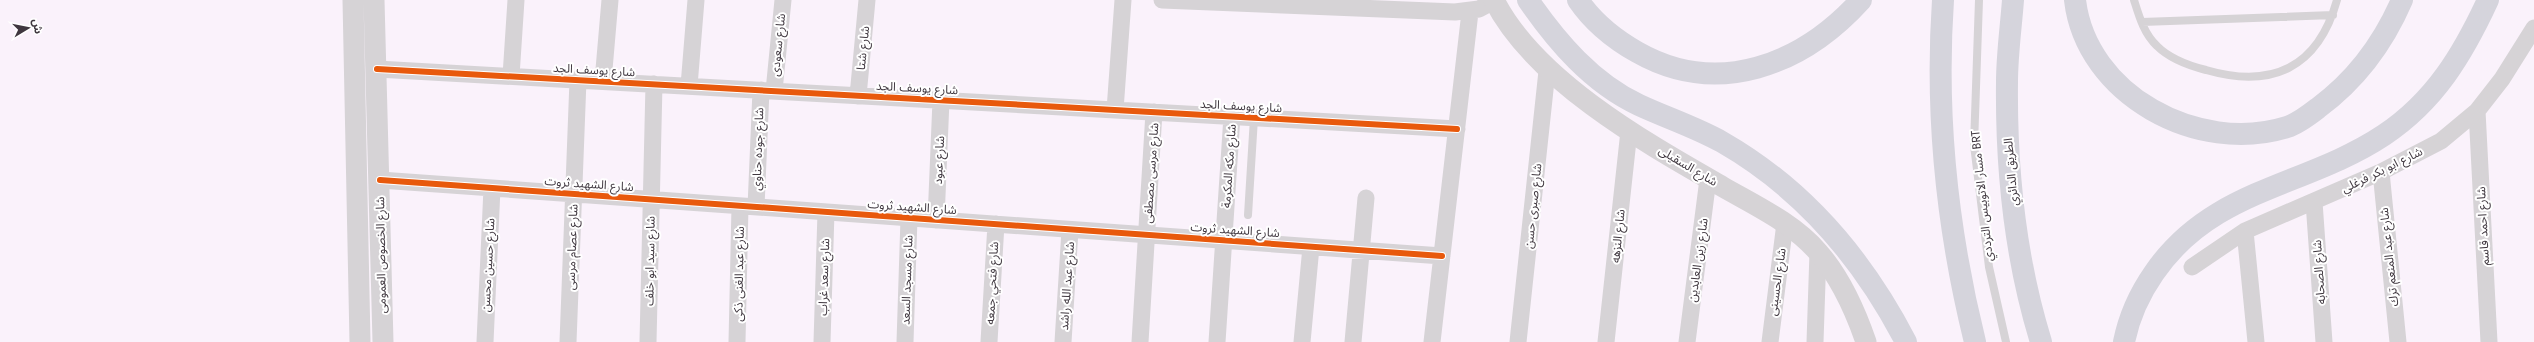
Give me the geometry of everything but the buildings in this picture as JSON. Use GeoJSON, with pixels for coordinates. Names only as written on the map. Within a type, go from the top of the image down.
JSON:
{"type":"FeatureCollection","features":[{"type":"Feature","properties":{"kind":"highway"},"geometry":{"type":"LineString","coordinates":[[1528,0],[1564,47],[1586,69],[1611,88],[1637,104],[1695,127],[1722,142],[1762,168],[1798,197],[1824,222],[1870,279],[1906,342]]}},
{"type":"Feature","properties":{"kind":"highway"},"geometry":{"type":"LineString","coordinates":[[1578,0],[1594,19],[1627,46],[1666,66],[1709,75],[1752,69],[1793,54],[1830,31],[1861,0]]}},
{"type":"Feature","properties":{"kind":"highway"},"geometry":{"type":"LineString","coordinates":[[1943,0],[1940,98],[1944,164],[1952,230],[1963,295],[1975,342]]}},
{"type":"Feature","properties":{"kind":"highway","name":"الطريق الدائري"},"geometry":{"type":"LineString","coordinates":[[2013,0],[2007,80],[2008,162],[2018,243],[2041,342]]}},
{"type":"Feature","properties":{"kind":"highway"},"geometry":{"type":"LineString","coordinates":[[2075,0],[2081,30],[2095,58],[2114,80],[2135,99],[2172,120],[2193,127],[2237,133],[2269,131],[2288,127],[2331,98],[2367,62],[2382,41],[2402,0]]}},
{"type":"Feature","properties":{"kind":"highway"},"geometry":{"type":"LineString","coordinates":[[2124,342],[2131,318],[2145,287],[2162,261],[2194,228],[2220,210],[2360,149],[2407,118],[2427,99],[2454,65],[2488,0]]}},
{"type":"Feature","properties":{"kind":"street","name":"شارع الخصوص العمومى"},"geometry":{"type":"LineString","coordinates":[[353,0],[360,342]]}},
{"type":"Feature","properties":{"kind":"street","name":"شارع الخصوص العمومى"},"geometry":{"type":"LineString","coordinates":[[374,0],[380,180],[383,342]]}},
{"type":"Feature","properties":{"kind":"street"},"geometry":{"type":"LineString","coordinates":[[511,76],[516,0]]}},
{"type":"Feature","properties":{"kind":"street"},"geometry":{"type":"LineString","coordinates":[[603,81],[610,0]]}},
{"type":"Feature","properties":{"kind":"street"},"geometry":{"type":"LineString","coordinates":[[689,86],[696,0]]}},
{"type":"Feature","properties":{"kind":"street","name":"شارع سعودى"},"geometry":{"type":"LineString","coordinates":[[767,90],[783,0]]}},
{"type":"Feature","properties":{"kind":"street","name":"شارع شتا"},"geometry":{"type":"LineString","coordinates":[[858,96],[867,0]]}},
{"type":"Feature","properties":{"kind":"street"},"geometry":{"type":"LineString","coordinates":[[1115,110],[1123,0]]}},
{"type":"Feature","properties":{"kind":"street"},"geometry":{"type":"LineString","coordinates":[[1162,0],[1470,12],[1494,1]]}},
{"type":"Feature","properties":{"kind":"street","name":"شارع السقيلى"},"geometry":{"type":"LineString","coordinates":[[1494,1],[1510,28],[1547,71],[1629,131],[1708,179],[1785,223],[1818,252],[1852,304],[1866,342]]}},
{"type":"Feature","properties":{"kind":"street"},"geometry":{"type":"LineString","coordinates":[[1432,342],[1470,12]]}},
{"type":"Feature","properties":{"kind":"street","name":"شارع ابو بكر فرغلي"},"geometry":{"type":"LineString","coordinates":[[2192,267],[2245,231],[2381,172],[2441,141],[2477,111],[2502,79],[2534,29]]}},
{"type":"Feature","properties":{"kind":"street","name":"شارع يوسف الجد"},"geometry":{"type":"LineString","coordinates":[[377,69],[1457,129]]}},
{"type":"Feature","properties":{"kind":"street","name":"شارع صبرى حسن"},"geometry":{"type":"LineString","coordinates":[[1518,342],[1547,71]]}},
{"type":"Feature","properties":{"kind":"street","name":"شارع عصام مرسى"},"geometry":{"type":"LineString","coordinates":[[568,342],[578,80]]}},
{"type":"Feature","properties":{"kind":"street","name":"شارع سيد ابو خلف"},"geometry":{"type":"LineString","coordinates":[[648,342],[654,84]]}},
{"type":"Feature","properties":{"kind":"street","name":"شارع جوده حناوي"},"geometry":{"type":"LineString","coordinates":[[748,206],[767,90]]}},
{"type":"Feature","properties":{"kind":"street","name":"شارع عبود"},"geometry":{"type":"LineString","coordinates":[[936,220],[941,100]]}},
{"type":"Feature","properties":{"kind":"street","name":"شارع احمد قاسم"},"geometry":{"type":"LineString","coordinates":[[2477,111],[2489,342]]}},
{"type":"Feature","properties":{"kind":"street","name":"شارع مرسى مصطفى"},"geometry":{"type":"LineString","coordinates":[[1140,342],[1154,112]]}},
{"type":"Feature","properties":{"kind":"street","name":"شارع مكه المكرمة"},"geometry":{"type":"LineString","coordinates":[[1217,342],[1232,116]]}},
{"type":"Feature","properties":{"kind":"street","name":"شارع النزهه"},"geometry":{"type":"LineString","coordinates":[[1606,342],[1629,131]]}},
{"type":"Feature","properties":{"kind":"street","name":"شارع عبد المنعم ترك"},"geometry":{"type":"LineString","coordinates":[[2381,172],[2398,342]]}},
{"type":"Feature","properties":{"kind":"street","name":"شارع زين العابدين"},"geometry":{"type":"LineString","coordinates":[[1687,342],[1708,179]]}},
{"type":"Feature","properties":{"kind":"street","name":"شارع الشهيد ثروت"},"geometry":{"type":"LineString","coordinates":[[380,180],[1442,256]]}},
{"type":"Feature","properties":{"kind":"street","name":"شارع حسين محسن"},"geometry":{"type":"LineString","coordinates":[[485,342],[492,188]]}},
{"type":"Feature","properties":{"kind":"street"},"geometry":{"type":"LineString","coordinates":[[1353,342],[1366,198]]}},
{"type":"Feature","properties":{"kind":"street","name":"شارع الصحابه"},"geometry":{"type":"LineString","coordinates":[[2314,202],[2324,342]]}},
{"type":"Feature","properties":{"kind":"street","name":"شارع عبد الغنى ذكى"},"geometry":{"type":"LineString","coordinates":[[738,342],[748,206]]}},
{"type":"Feature","properties":{"kind":"street","name":"شارع سعد غراب"},"geometry":{"type":"LineString","coordinates":[[822,342],[826,212]]}},
{"type":"Feature","properties":{"kind":"street","name":"شارع مسجد السعد"},"geometry":{"type":"LineString","coordinates":[[905,342],[909,218]]}},
{"type":"Feature","properties":{"kind":"street","name":"شارع الحسينى"},"geometry":{"type":"LineString","coordinates":[[1770,342],[1785,223]]}},
{"type":"Feature","properties":{"kind":"street","name":"شارع فتحي جمعه"},"geometry":{"type":"LineString","coordinates":[[989,342],[996,224]]}},
{"type":"Feature","properties":{"kind":"street","name":"شارع عبد الله راشد"},"geometry":{"type":"LineString","coordinates":[[1063,342],[1070,230]]}},
{"type":"Feature","properties":{"kind":"street"},"geometry":{"type":"LineString","coordinates":[[2245,231],[2256,342]]}},
{"type":"Feature","properties":{"kind":"street"},"geometry":{"type":"LineString","coordinates":[[1302,342],[1311,247]]}},
{"type":"Feature","properties":{"kind":"street"},"geometry":{"type":"LineString","coordinates":[[1817,342],[1818,252]]}},
{"type":"Feature","properties":{"kind":"lane","name":"مسار الاتوبيس الترددي BRT"},"geometry":{"type":"LineString","coordinates":[[1978,0],[1974,145],[1989,267],[2006,342]]}},
{"type":"Feature","properties":{"kind":"lane"},"geometry":{"type":"LineString","coordinates":[[2134,0],[2142,22],[2158,47],[2176,59],[2218,74],[2259,78],[2283,71],[2306,56],[2326,32],[2337,0]]}},
{"type":"Feature","properties":{"kind":"lane"},"geometry":{"type":"LineString","coordinates":[[2142,22],[2333,15]]}},
{"type":"Feature","properties":{"kind":"lane"},"geometry":{"type":"LineString","coordinates":[[1248,215],[1254,118]]}},
{"type":"Feature","properties":{"kind":"cycle path"},"geometry":{"type":"LineString","coordinates":[[377,69],[1457,129]]}},
{"type":"Feature","properties":{"kind":"cycle path"},"geometry":{"type":"LineString","coordinates":[[380,180],[1442,256]]}}]}
